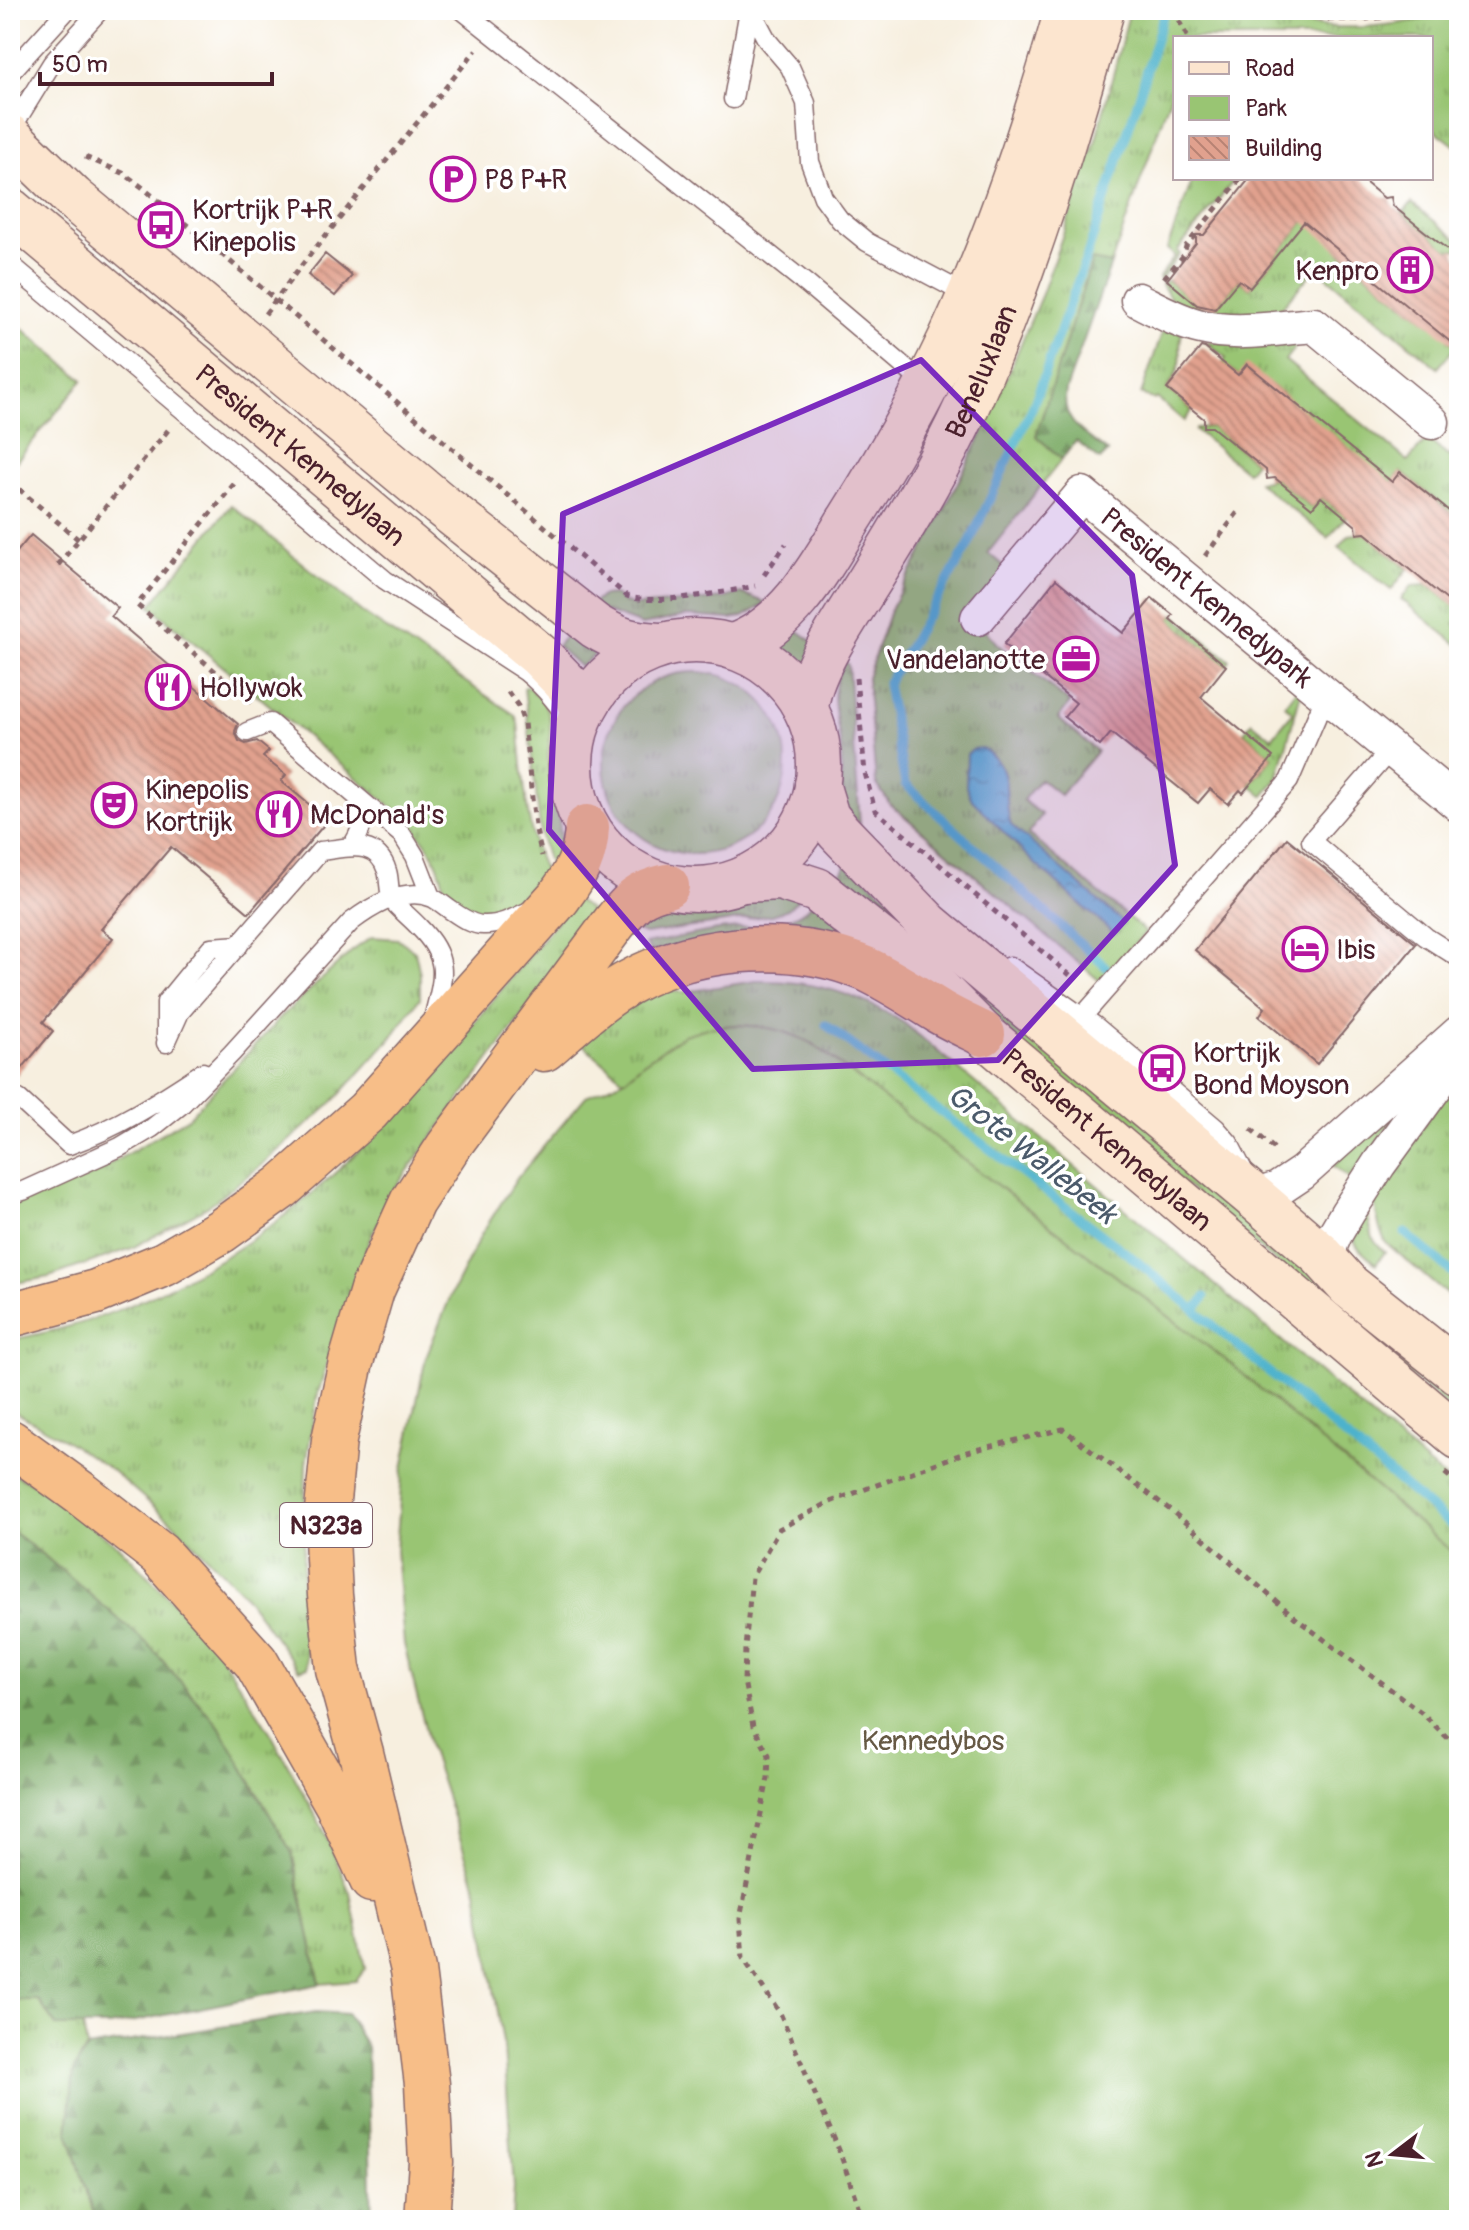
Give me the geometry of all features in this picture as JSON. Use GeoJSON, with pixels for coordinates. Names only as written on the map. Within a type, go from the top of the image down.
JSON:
{"type":"FeatureCollection","features":[{"type":"Feature","properties":{"kind":"highway"},"geometry":{"type":"LineString","coordinates":[[10,1315],[96,1292],[164,1264],[221,1231],[282,1187],[357,1120],[559,897],[577,873],[583,859],[587,827]]}},
{"type":"Feature","properties":{"kind":"highway","name":"N323a"},"geometry":{"type":"LineString","coordinates":[[413,1970],[338,1669],[330,1595],[326,1520],[334,1440],[351,1362],[372,1290],[412,1202],[479,1106],[631,902],[649,891],[667,886]]}},
{"type":"Feature","properties":{"kind":"highway"},"geometry":{"type":"LineString","coordinates":[[479,1106],[617,989],[666,966],[721,953],[762,949],[836,959],[865,969],[983,1034]]}},
{"type":"Feature","properties":{"kind":"highway"},"geometry":{"type":"LineString","coordinates":[[10,1442],[159,1554],[256,1662],[337,1804],[413,1970],[427,2084],[431,2162],[427,2220]]}},
{"type":"Feature","properties":{"kind":"main road","name":"Beneluxlaan"},"geometry":{"type":"LineString","coordinates":[[733,646],[762,633],[787,610],[828,554],[872,484],[927,386],[969,296],[1003,209],[1039,106],[1067,10]]}},
{"type":"Feature","properties":{"kind":"main road","name":"Beneluxlaan"},"geometry":{"type":"LineString","coordinates":[[806,709],[807,694],[821,663],[910,514],[967,405],[1019,278],[1072,116],[1102,10]]}},
{"type":"Feature","properties":{"kind":"main road","name":"President Kennedylaan"},"geometry":{"type":"LineString","coordinates":[[10,134],[73,198],[441,505],[595,626],[614,638],[659,645]]}},
{"type":"Feature","properties":{"kind":"main road","name":"President Kennedylaan"},"geometry":{"type":"LineString","coordinates":[[10,210],[540,656],[569,686],[580,718]]}},
{"type":"Feature","properties":{"kind":"main road"},"geometry":{"type":"LineString","coordinates":[[684,641],[708,641],[733,646],[776,670],[806,709],[815,733],[819,758],[811,809],[800,831],[765,868],[742,880],[718,887],[692,889],[667,886],[643,878],[621,865],[602,848],[587,827],[571,780],[571,754],[580,718],[598,686],[636,654],[659,645],[684,641]]}},
{"type":"Feature","properties":{"kind":"main road","name":"President Kennedylaan"},"geometry":{"type":"LineString","coordinates":[[817,784],[827,817],[863,828],[928,924],[1254,1197],[1320,1254],[1349,1286],[1459,1373]]}},
{"type":"Feature","properties":{"kind":"main road","name":"President Kennedylaan"},"geometry":{"type":"LineString","coordinates":[[742,880],[780,878],[817,890],[924,975],[983,1034],[1447,1451]]}},
{"type":"Feature","properties":{"kind":"street"},"geometry":{"type":"LineString","coordinates":[[1138,300],[1179,320],[1224,331],[1314,325],[1432,422]]}},
{"type":"Feature","properties":{"kind":"street","name":"President Kennedypark"},"geometry":{"type":"LineString","coordinates":[[978,618],[1082,494],[1459,805]]}},
{"type":"Feature","properties":{"kind":"street"},"geometry":{"type":"LineString","coordinates":[[1254,1197],[1278,1189],[1302,1173],[1459,1033]]}},
{"type":"Feature","properties":{"kind":"street"},"geometry":{"type":"LineString","coordinates":[[1330,1265],[1330,1246],[1348,1212],[1459,1054]]}},
{"type":"Feature","properties":{"kind":"lane"},"geometry":{"type":"LineString","coordinates":[[10,73],[67,10]]}},
{"type":"Feature","properties":{"kind":"lane"},"geometry":{"type":"LineString","coordinates":[[10,134],[52,63],[100,10]]}},
{"type":"Feature","properties":{"kind":"lane"},"geometry":{"type":"LineString","coordinates":[[462,10],[761,247],[927,386]]}},
{"type":"Feature","properties":{"kind":"lane"},"geometry":{"type":"LineString","coordinates":[[733,99],[750,10]]}},
{"type":"Feature","properties":{"kind":"lane"},"geometry":{"type":"LineString","coordinates":[[750,10],[767,40],[790,67],[806,103],[810,162],[823,197],[840,220],[867,242],[969,296]]}},
{"type":"Feature","properties":{"kind":"lane","name":"President Kennedylaan"},"geometry":{"type":"LineString","coordinates":[[10,154],[73,198]]}},
{"type":"Feature","properties":{"kind":"lane"},"geometry":{"type":"LineString","coordinates":[[10,264],[385,580],[526,672],[559,705],[580,718]]}},
{"type":"Feature","properties":{"kind":"lane"},"geometry":{"type":"LineString","coordinates":[[1082,1017],[1289,781],[1326,695]]}},
{"type":"Feature","properties":{"kind":"lane"},"geometry":{"type":"LineString","coordinates":[[247,732],[270,723],[402,835],[415,856],[431,897]]}},
{"type":"Feature","properties":{"kind":"lane"},"geometry":{"type":"LineString","coordinates":[[1391,749],[1311,841],[1426,937],[1459,958]]}},
{"type":"Feature","properties":{"kind":"lane"},"geometry":{"type":"LineString","coordinates":[[351,847],[361,830],[364,816],[362,802]]}},
{"type":"Feature","properties":{"kind":"lane"},"geometry":{"type":"LineString","coordinates":[[863,828],[967,933]]}},
{"type":"Feature","properties":{"kind":"lane"},"geometry":{"type":"LineString","coordinates":[[166,1043],[180,1012],[320,851],[367,847],[380,855],[387,871],[391,899],[432,941],[442,960],[442,979],[427,1045]]}},
{"type":"Feature","properties":{"kind":"lane"},"geometry":{"type":"LineString","coordinates":[[14,1189],[120,1147],[152,1128],[181,1105],[351,922],[370,907],[412,895],[431,897],[480,926],[501,923],[559,897]]}},
{"type":"Feature","properties":{"kind":"lane"},"geometry":{"type":"LineString","coordinates":[[1000,959],[1082,1017],[1216,1128],[1239,1160],[1254,1197]]}},
{"type":"Feature","properties":{"kind":"lane"},"geometry":{"type":"LineString","coordinates":[[19,1099],[69,1145],[161,1100],[232,1053]]}},
{"type":"Feature","properties":{"kind":"lane"},"geometry":{"type":"LineString","coordinates":[[77,1166],[88,1138]]}},
{"type":"Feature","properties":{"kind":"path"},"geometry":{"type":"LineString","coordinates":[[1173,10],[1187,36]]}},
{"type":"Feature","properties":{"kind":"path"},"geometry":{"type":"LineString","coordinates":[[1281,10],[1323,19],[1352,19],[1431,10]]}},
{"type":"Feature","properties":{"kind":"path"},"geometry":{"type":"LineString","coordinates":[[275,301],[490,33]]}},
{"type":"Feature","properties":{"kind":"path"},"geometry":{"type":"LineString","coordinates":[[80,155],[123,173],[142,187],[627,596],[645,600],[729,592],[756,586],[793,535]]}},
{"type":"Feature","properties":{"kind":"path"},"geometry":{"type":"LineString","coordinates":[[1138,300],[1160,282],[1184,255],[1186,246],[1239,180]]}},
{"type":"Feature","properties":{"kind":"path"},"geometry":{"type":"LineString","coordinates":[[58,565],[169,429]]}},
{"type":"Feature","properties":{"kind":"path"},"geometry":{"type":"LineString","coordinates":[[10,487],[13,484],[79,540]]}},
{"type":"Feature","properties":{"kind":"path"},"geometry":{"type":"LineString","coordinates":[[234,484],[137,605],[263,712],[247,732]]}},
{"type":"Feature","properties":{"kind":"path"},"geometry":{"type":"LineString","coordinates":[[1186,579],[1238,512]]}},
{"type":"Feature","properties":{"kind":"path"},"geometry":{"type":"LineString","coordinates":[[855,664],[865,773],[863,828],[1098,999]]}},
{"type":"Feature","properties":{"kind":"path"},"geometry":{"type":"LineString","coordinates":[[863,2220],[839,2150],[780,2013],[743,1958],[740,1919],[768,1778],[769,1755],[753,1726],[744,1681],[745,1648],[752,1577],[779,1529],[830,1502],[967,1452],[1063,1429],[1173,1512],[1298,1620],[1421,1712],[1459,1749]]}},
{"type":"Feature","properties":{"kind":"path"},"geometry":{"type":"LineString","coordinates":[[1447,1451],[1459,1485]]}},
{"type":"Feature","properties":{"kind":"highlighted area"},"geometry":{"type":"Polygon","coordinates":[[[921,360],[1132,575],[1175,865],[998,1060],[753,1069],[549,830],[563,514],[921,360]]]}},
{"type":"Feature","properties":{"kind":"green space"},"geometry":{"type":"Polygon","coordinates":[[[1130,10],[1263,10],[1310,25],[1335,27],[1410,22],[1459,12],[1459,149],[1433,129],[1433,36],[1173,36],[1173,89],[1111,264],[1092,261],[1036,436],[1062,459],[988,553],[1006,568],[985,630],[997,644],[1070,703],[1058,718],[1097,751],[1060,795],[1040,779],[1023,800],[1042,815],[1028,834],[1146,932],[1100,981],[890,804],[876,783],[867,678],[891,608],[986,426],[1042,294],[1096,140],[1130,10]]]}},
{"type":"Feature","properties":{"kind":"green space"},"geometry":{"type":"Polygon","coordinates":[[[1192,180],[1234,180],[1177,251],[1180,254],[1160,280],[1159,277],[1175,256],[1167,249],[1192,180]]]}},
{"type":"Feature","properties":{"kind":"green space"},"geometry":{"type":"Polygon","coordinates":[[[1412,203],[1459,241],[1459,249],[1448,250],[1402,213],[1412,203]]]}},
{"type":"Feature","properties":{"kind":"green space"},"geometry":{"type":"Polygon","coordinates":[[[1312,212],[1340,252],[1412,311],[1457,329],[1448,340],[1456,346],[1438,368],[1316,268],[1274,316],[1201,317],[1171,299],[1162,285],[1167,280],[1210,315],[1239,280],[1250,288],[1312,212]]]}},
{"type":"Feature","properties":{"kind":"green space"},"geometry":{"type":"Polygon","coordinates":[[[1092,260],[1111,264],[1066,390],[1065,401],[1076,427],[1108,452],[1100,460],[1076,441],[1062,459],[1036,436],[1092,260]]]}},
{"type":"Feature","properties":{"kind":"green space"},"geometry":{"type":"Polygon","coordinates":[[[10,318],[83,380],[10,469],[10,318]]]}},
{"type":"Feature","properties":{"kind":"green space"},"geometry":{"type":"Polygon","coordinates":[[[1143,319],[1182,333],[1179,367],[1167,388],[1192,410],[1184,421],[1157,398],[1155,400],[1141,394],[1163,330],[1142,322],[1143,319]]]}},
{"type":"Feature","properties":{"kind":"green space"},"geometry":{"type":"Polygon","coordinates":[[[1206,342],[1299,342],[1285,360],[1408,461],[1424,443],[1431,442],[1449,457],[1459,445],[1459,519],[1401,472],[1392,482],[1238,375],[1223,363],[1226,358],[1206,342]]]}},
{"type":"Feature","properties":{"kind":"green space"},"geometry":{"type":"Polygon","coordinates":[[[1212,427],[1255,462],[1247,472],[1195,430],[1212,427]]]}},
{"type":"Feature","properties":{"kind":"green space"},"geometry":{"type":"Polygon","coordinates":[[[1275,478],[1312,508],[1321,497],[1346,517],[1328,538],[1258,482],[1275,478]]]}},
{"type":"Feature","properties":{"kind":"green space"},"geometry":{"type":"Polygon","coordinates":[[[231,505],[364,614],[515,715],[531,828],[542,865],[550,878],[540,891],[532,885],[517,903],[500,910],[463,906],[445,893],[432,853],[408,823],[150,606],[231,505]]]}},
{"type":"Feature","properties":{"kind":"green space"},"geometry":{"type":"Polygon","coordinates":[[[1365,533],[1408,569],[1391,590],[1339,547],[1349,535],[1365,533]]]}},
{"type":"Feature","properties":{"kind":"green space"},"geometry":{"type":"Polygon","coordinates":[[[1428,585],[1459,610],[1459,619],[1455,624],[1459,628],[1459,646],[1401,599],[1412,586],[1428,585]]]}},
{"type":"Feature","properties":{"kind":"green space"},"geometry":{"type":"Polygon","coordinates":[[[741,593],[767,603],[743,617],[686,616],[642,625],[590,606],[602,596],[614,595],[635,606],[725,598],[741,593]]]}},
{"type":"Feature","properties":{"kind":"green space"},"geometry":{"type":"Polygon","coordinates":[[[1173,614],[1230,661],[1226,666],[1170,619],[1173,614]]]}},
{"type":"Feature","properties":{"kind":"green space"},"geometry":{"type":"Polygon","coordinates":[[[576,624],[601,649],[580,667],[557,646],[576,624]]]}},
{"type":"Feature","properties":{"kind":"green space"},"geometry":{"type":"Polygon","coordinates":[[[797,630],[819,646],[805,669],[783,648],[797,630]]]}},
{"type":"Feature","properties":{"kind":"green space"},"geometry":{"type":"Polygon","coordinates":[[[845,661],[848,665],[860,824],[846,808],[843,799],[841,748],[835,714],[834,694],[845,661]]]}},
{"type":"Feature","properties":{"kind":"green space"},"geometry":{"type":"Polygon","coordinates":[[[695,672],[730,679],[759,699],[779,728],[786,763],[779,798],[759,827],[730,847],[695,854],[660,847],[631,827],[611,798],[604,763],[611,728],[631,699],[660,679],[695,672]]]}},
{"type":"Feature","properties":{"kind":"green space"},"geometry":{"type":"Polygon","coordinates":[[[527,686],[543,702],[550,722],[548,765],[561,842],[555,870],[548,861],[541,836],[524,688],[527,686]]]}},
{"type":"Feature","properties":{"kind":"green space"},"geometry":{"type":"Polygon","coordinates":[[[1299,687],[1302,689],[1277,779],[1263,796],[1250,785],[1273,757],[1244,732],[1252,722],[1272,738],[1293,712],[1285,705],[1299,687]]]}},
{"type":"Feature","properties":{"kind":"green space"},"geometry":{"type":"Polygon","coordinates":[[[848,863],[1459,1390],[1459,1417],[831,885],[848,863]]]}},
{"type":"Feature","properties":{"kind":"green space"},"geometry":{"type":"Polygon","coordinates":[[[771,892],[802,895],[788,909],[772,915],[645,934],[634,930],[644,920],[663,911],[716,907],[771,892]]]}},
{"type":"Feature","properties":{"kind":"green space"},"geometry":{"type":"Polygon","coordinates":[[[575,899],[596,915],[395,1188],[370,1239],[341,1316],[317,1397],[306,1463],[302,1596],[307,1667],[299,1670],[242,1592],[175,1525],[113,1471],[10,1409],[10,1340],[83,1322],[146,1298],[206,1268],[276,1222],[325,1182],[414,1093],[575,899]]]}},
{"type":"Feature","properties":{"kind":"green space"},"geometry":{"type":"Polygon","coordinates":[[[816,901],[898,975],[656,959],[645,944],[780,922],[804,911],[816,901]]]}},
{"type":"Feature","properties":{"kind":"green space"},"geometry":{"type":"Polygon","coordinates":[[[372,937],[398,939],[415,951],[420,974],[420,998],[390,1039],[332,1103],[259,1167],[207,1207],[132,1248],[49,1277],[10,1284],[10,1206],[88,1177],[188,1118],[283,1015],[352,951],[372,937]]]}},
{"type":"Feature","properties":{"kind":"green space"},"geometry":{"type":"Polygon","coordinates":[[[756,981],[796,983],[833,990],[869,1004],[904,1023],[1459,1490],[1459,1558],[1232,1365],[813,1044],[684,1035],[624,1080],[574,1037],[662,987],[685,992],[756,981]]]}},
{"type":"Feature","properties":{"kind":"green space","name":"Kennedybos"},"geometry":{"type":"Polygon","coordinates":[[[734,1025],[775,1029],[813,1044],[1232,1365],[1459,1558],[1459,2220],[512,2220],[514,2187],[504,2048],[477,1890],[429,1744],[404,1644],[396,1551],[402,1473],[426,1357],[451,1295],[482,1233],[518,1177],[586,1096],[624,1080],[684,1035],[734,1025]]]}},
{"type":"Feature","properties":{"kind":"green space"},"geometry":{"type":"Polygon","coordinates":[[[1459,1071],[1459,1305],[1386,1243],[1374,1202],[1459,1071]]]}},
{"type":"Feature","properties":{"kind":"green space"},"geometry":{"type":"Polygon","coordinates":[[[1410,1091],[1353,1181],[1333,1165],[1410,1091]]]}},
{"type":"Feature","properties":{"kind":"green space"},"geometry":{"type":"Polygon","coordinates":[[[1365,1211],[1373,1237],[1385,1252],[1376,1264],[1355,1241],[1365,1211]]]}},
{"type":"Feature","properties":{"kind":"green space"},"geometry":{"type":"Polygon","coordinates":[[[10,1472],[36,1485],[121,1548],[214,1645],[270,1732],[325,1833],[350,1893],[365,1969],[356,1981],[320,1984],[292,1853],[47,1558],[10,1530],[10,1472]]]}},
{"type":"Feature","properties":{"kind":"green space"},"geometry":{"type":"Polygon","coordinates":[[[10,1530],[149,1645],[219,1726],[292,1853],[320,1984],[110,2026],[56,2026],[38,2000],[10,2000],[10,1530]]]}},
{"type":"Feature","properties":{"kind":"green space"},"geometry":{"type":"Polygon","coordinates":[[[10,2000],[38,2000],[56,2026],[83,2026],[87,2048],[74,2069],[96,2220],[10,2220],[10,2000]]]}},
{"type":"Feature","properties":{"kind":"green space"},"geometry":{"type":"Polygon","coordinates":[[[316,2012],[347,2014],[367,2047],[372,2220],[96,2220],[68,2132],[74,2069],[87,2048],[316,2012]]]}},
{"type":"Feature","properties":{"kind":"water"},"geometry":{"type":"Polygon","coordinates":[[[981,748],[992,756],[1004,773],[1011,825],[1124,923],[1114,934],[1032,861],[972,800],[966,787],[967,754],[981,748]]]}},
{"type":"Feature","properties":{"kind":"building","name":"Kenpro"},"geometry":{"type":"Polygon","coordinates":[[[1248,180],[1362,180],[1384,198],[1391,197],[1393,206],[1448,250],[1455,250],[1459,259],[1459,349],[1304,222],[1250,288],[1239,280],[1215,309],[1197,305],[1167,280],[1196,243],[1196,235],[1204,235],[1248,180]]]}},
{"type":"Feature","properties":{"kind":"building"},"geometry":{"type":"Polygon","coordinates":[[[325,254],[352,276],[335,296],[308,275],[325,254]]]}},
{"type":"Feature","properties":{"kind":"building"},"geometry":{"type":"Polygon","coordinates":[[[1201,347],[1238,375],[1247,364],[1392,482],[1400,472],[1459,519],[1459,610],[1365,533],[1357,534],[1356,526],[1321,497],[1312,508],[1275,478],[1267,479],[1266,470],[1212,427],[1204,427],[1204,419],[1167,389],[1201,347]]]}},
{"type":"Feature","properties":{"kind":"building","name":"Kinepolis Kortrijk"},"geometry":{"type":"Polygon","coordinates":[[[31,535],[118,608],[111,616],[238,724],[235,731],[239,741],[246,744],[257,741],[269,751],[263,757],[286,775],[281,781],[328,820],[249,913],[171,847],[101,929],[113,938],[43,1022],[53,1031],[10,1083],[10,560],[31,535]]]}},
{"type":"Feature","properties":{"kind":"building"},"geometry":{"type":"Polygon","coordinates":[[[1056,579],[1123,633],[1152,598],[1173,615],[1170,619],[1226,666],[1201,697],[1273,757],[1243,793],[1240,790],[1228,804],[1210,789],[1198,803],[1111,733],[1100,746],[1064,717],[1076,703],[1004,644],[1056,579]]]}},
{"type":"Feature","properties":{"kind":"building"},"geometry":{"type":"Polygon","coordinates":[[[1287,838],[1416,944],[1317,1064],[1259,1016],[1265,1008],[1195,950],[1287,838]]]}},
{"type":"Feature","properties":{"kind":"waterway"},"geometry":{"type":"LineString","coordinates":[[1106,967],[905,784],[887,684],[968,546],[1033,406],[1087,255],[1163,16]]}},
{"type":"Feature","properties":{"kind":"waterway","name":"Grote Wallebeek"},"geometry":{"type":"LineString","coordinates":[[826,1025],[1133,1258],[1459,1532]]}},
{"type":"Feature","properties":{"kind":"waterway"},"geometry":{"type":"LineString","coordinates":[[1405,1233],[1459,1278]]}},
{"type":"Feature","properties":{"kind":"waterway","name":"Grote Wallebeek"},"geometry":{"type":"LineString","coordinates":[[1196,1310],[1205,1297]]}},
{"type":"Feature","properties":{"kind":"place","name":"P8 P+R"},"geometry":{"type":"Point","coordinates":[453,179]}},
{"type":"Feature","properties":{"kind":"place","name":"Kortrijk P+R Kinepolis"},"geometry":{"type":"Point","coordinates":[161,225]}},
{"type":"Feature","properties":{"kind":"place","name":"Kenpro"},"geometry":{"type":"Point","coordinates":[1410,270]}},
{"type":"Feature","properties":{"kind":"place","name":"Vandelanotte"},"geometry":{"type":"Point","coordinates":[1076,659]}},
{"type":"Feature","properties":{"kind":"place","name":"Hollywok"},"geometry":{"type":"Point","coordinates":[168,687]}},
{"type":"Feature","properties":{"kind":"place","name":"Kinepolis Kortrijk"},"geometry":{"type":"Point","coordinates":[114,805]}},
{"type":"Feature","properties":{"kind":"place","name":"McDonald's"},"geometry":{"type":"Point","coordinates":[279,814]}},
{"type":"Feature","properties":{"kind":"place","name":"Ibis"},"geometry":{"type":"Point","coordinates":[1305,949]}},
{"type":"Feature","properties":{"kind":"place","name":"Kortrijk Bond Moyson"},"geometry":{"type":"Point","coordinates":[1162,1068]}}]}
